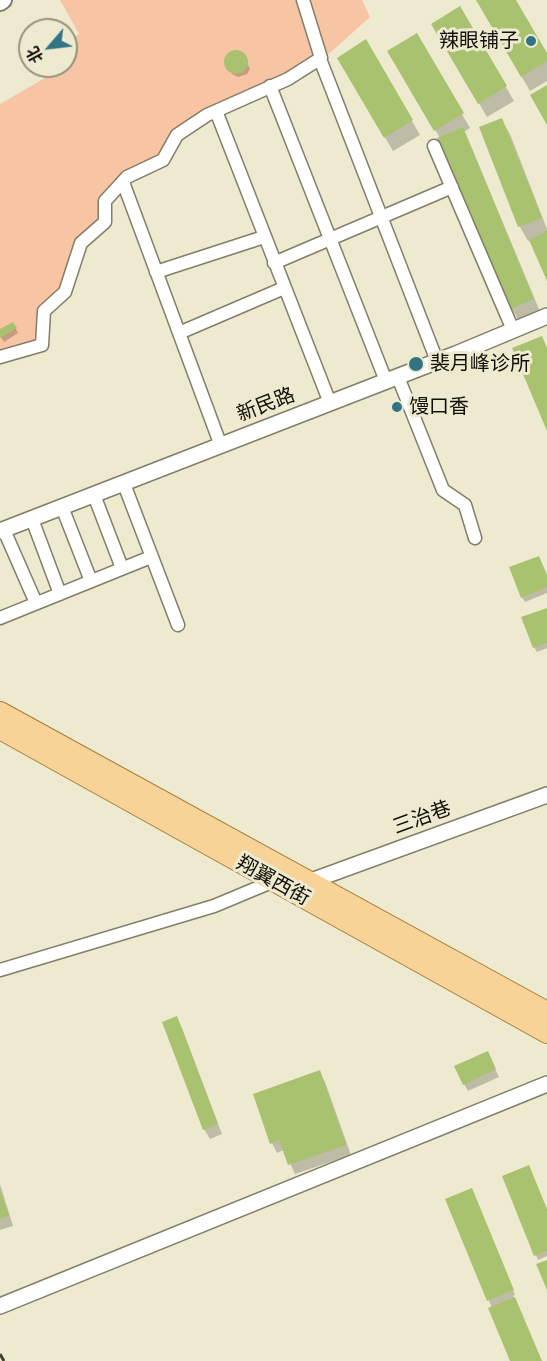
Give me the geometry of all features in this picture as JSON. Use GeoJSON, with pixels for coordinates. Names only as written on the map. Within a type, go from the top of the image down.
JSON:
{"type":"FeatureCollection","features":[{"type":"Feature","properties":{"kind":"main road","name":"翔翼西街"},"geometry":{"type":"LineString","coordinates":[[0,711],[547,1012]]}},
{"type":"Feature","properties":{"kind":"main road","name":"翔翼西街"},"geometry":{"type":"LineString","coordinates":[[0,729],[547,1033]]}},
{"type":"Feature","properties":{"kind":"street"},"geometry":{"type":"LineString","coordinates":[[303,0],[320,59],[437,362]]}},
{"type":"Feature","properties":{"kind":"street"},"geometry":{"type":"LineString","coordinates":[[0,357],[42,345],[44,311],[65,292],[81,243],[105,222],[105,201],[127,177],[163,160],[177,135],[216,111],[288,79],[320,59]]}},
{"type":"Feature","properties":{"kind":"street"},"geometry":{"type":"LineString","coordinates":[[270,86],[330,239],[442,490],[465,505],[475,538]]}},
{"type":"Feature","properties":{"kind":"street"},"geometry":{"type":"LineString","coordinates":[[216,111],[330,403]]}},
{"type":"Feature","properties":{"kind":"street"},"geometry":{"type":"LineString","coordinates":[[434,146],[513,330]]}},
{"type":"Feature","properties":{"kind":"street"},"geometry":{"type":"LineString","coordinates":[[123,182],[221,446]]}},
{"type":"Feature","properties":{"kind":"street"},"geometry":{"type":"LineString","coordinates":[[274,262],[452,187]]}},
{"type":"Feature","properties":{"kind":"street"},"geometry":{"type":"LineString","coordinates":[[156,272],[264,237]]}},
{"type":"Feature","properties":{"kind":"street"},"geometry":{"type":"LineString","coordinates":[[179,333],[284,288]]}},
{"type":"Feature","properties":{"kind":"street","name":"新民路"},"geometry":{"type":"LineString","coordinates":[[2,531],[437,362],[547,316]]}},
{"type":"Feature","properties":{"kind":"street"},"geometry":{"type":"LineString","coordinates":[[124,484],[178,625]]}},
{"type":"Feature","properties":{"kind":"street"},"geometry":{"type":"LineString","coordinates":[[94,495],[122,568]]}},
{"type":"Feature","properties":{"kind":"street"},"geometry":{"type":"LineString","coordinates":[[62,507],[91,581]]}},
{"type":"Feature","properties":{"kind":"street"},"geometry":{"type":"LineString","coordinates":[[32,519],[60,594]]}},
{"type":"Feature","properties":{"kind":"street"},"geometry":{"type":"LineString","coordinates":[[2,531],[36,603]]}},
{"type":"Feature","properties":{"kind":"street"},"geometry":{"type":"LineString","coordinates":[[1,614],[60,594],[151,557]]}},
{"type":"Feature","properties":{"kind":"street","name":"三治巷"},"geometry":{"type":"LineString","coordinates":[[311,881],[547,795]]}},
{"type":"Feature","properties":{"kind":"street"},"geometry":{"type":"LineString","coordinates":[[0,970],[214,906],[274,881]]}},
{"type":"Feature","properties":{"kind":"street"},"geometry":{"type":"LineString","coordinates":[[0,1306],[547,1084]]}},
{"type":"Feature","properties":{"kind":"shaded area"},"geometry":{"type":"Polygon","coordinates":[[[60,0],[362,0],[370,17],[332,51],[286,80],[173,137],[163,160],[127,177],[105,201],[105,222],[81,242],[64,296],[40,315],[42,345],[0,357],[0,104],[45,78],[78,78],[78,18],[70,18],[60,0]]]}},
{"type":"Feature","properties":{"kind":"building"},"geometry":{"type":"Polygon","coordinates":[[[476,0],[516,0],[547,53],[547,61],[521,77],[476,0]]]}},
{"type":"Feature","properties":{"kind":"building"},"geometry":{"type":"Polygon","coordinates":[[[460,6],[507,86],[478,104],[431,24],[460,6]]]}},
{"type":"Feature","properties":{"kind":"building"},"geometry":{"type":"Polygon","coordinates":[[[417,33],[464,113],[434,131],[387,51],[417,33]]]}},
{"type":"Feature","properties":{"kind":"building"},"geometry":{"type":"Polygon","coordinates":[[[366,39],[413,120],[384,138],[337,58],[366,39]]]}},
{"type":"Feature","properties":{"kind":"building"},"geometry":{"type":"Polygon","coordinates":[[[236,50],[244,54],[248,62],[244,70],[236,74],[228,70],[224,62],[228,54],[236,50]]]}},
{"type":"Feature","properties":{"kind":"building"},"geometry":{"type":"Polygon","coordinates":[[[547,85],[547,125],[530,95],[547,85]]]}},
{"type":"Feature","properties":{"kind":"building"},"geometry":{"type":"Polygon","coordinates":[[[502,118],[542,218],[518,227],[479,127],[502,118]]]}},
{"type":"Feature","properties":{"kind":"building"},"geometry":{"type":"Polygon","coordinates":[[[463,127],[534,299],[511,309],[437,138],[463,127]]]}},
{"type":"Feature","properties":{"kind":"building"},"geometry":{"type":"Polygon","coordinates":[[[547,231],[547,281],[529,240],[547,231]]]}},
{"type":"Feature","properties":{"kind":"building"},"geometry":{"type":"Polygon","coordinates":[[[13,322],[17,328],[0,338],[0,329],[13,322]]]}},
{"type":"Feature","properties":{"kind":"building"},"geometry":{"type":"Polygon","coordinates":[[[542,336],[547,348],[547,431],[512,348],[542,336]]]}},
{"type":"Feature","properties":{"kind":"building"},"geometry":{"type":"Polygon","coordinates":[[[539,556],[547,575],[547,587],[521,598],[509,567],[539,556]]]}},
{"type":"Feature","properties":{"kind":"building"},"geometry":{"type":"Polygon","coordinates":[[[547,608],[547,643],[533,648],[521,617],[547,608]]]}},
{"type":"Feature","properties":{"kind":"building"},"geometry":{"type":"Polygon","coordinates":[[[177,1016],[218,1124],[203,1130],[162,1022],[177,1016]]]}},
{"type":"Feature","properties":{"kind":"building"},"geometry":{"type":"Polygon","coordinates":[[[488,1051],[496,1069],[463,1085],[454,1066],[488,1051]]]}},
{"type":"Feature","properties":{"kind":"building"},"geometry":{"type":"Polygon","coordinates":[[[320,1070],[346,1145],[288,1165],[279,1140],[270,1144],[253,1094],[320,1070]]]}},
{"type":"Feature","properties":{"kind":"building"},"geometry":{"type":"Polygon","coordinates":[[[529,1165],[547,1209],[547,1251],[534,1256],[502,1176],[529,1165]]]}},
{"type":"Feature","properties":{"kind":"building"},"geometry":{"type":"Polygon","coordinates":[[[472,1188],[514,1290],[487,1301],[445,1199],[472,1188]]]}},
{"type":"Feature","properties":{"kind":"building"},"geometry":{"type":"Polygon","coordinates":[[[0,1190],[9,1216],[0,1219],[0,1190]]]}},
{"type":"Feature","properties":{"kind":"building"},"geometry":{"type":"Polygon","coordinates":[[[547,1260],[547,1290],[536,1264],[547,1260]]]}},
{"type":"Feature","properties":{"kind":"building"},"geometry":{"type":"Polygon","coordinates":[[[515,1297],[542,1361],[510,1361],[488,1308],[515,1297]]]}},
{"type":"Feature","properties":{"kind":"railway"},"geometry":{"type":"LineString","coordinates":[[0,1354],[4,1361]]}},
{"type":"Feature","properties":{"kind":"place","name":"辣眼铺子"},"geometry":{"type":"Point","coordinates":[531,41]}},
{"type":"Feature","properties":{"kind":"place","name":"裴月峰诊所"},"geometry":{"type":"Point","coordinates":[416,364]}},
{"type":"Feature","properties":{"kind":"place","name":"馒口香"},"geometry":{"type":"Point","coordinates":[397,407]}}]}
